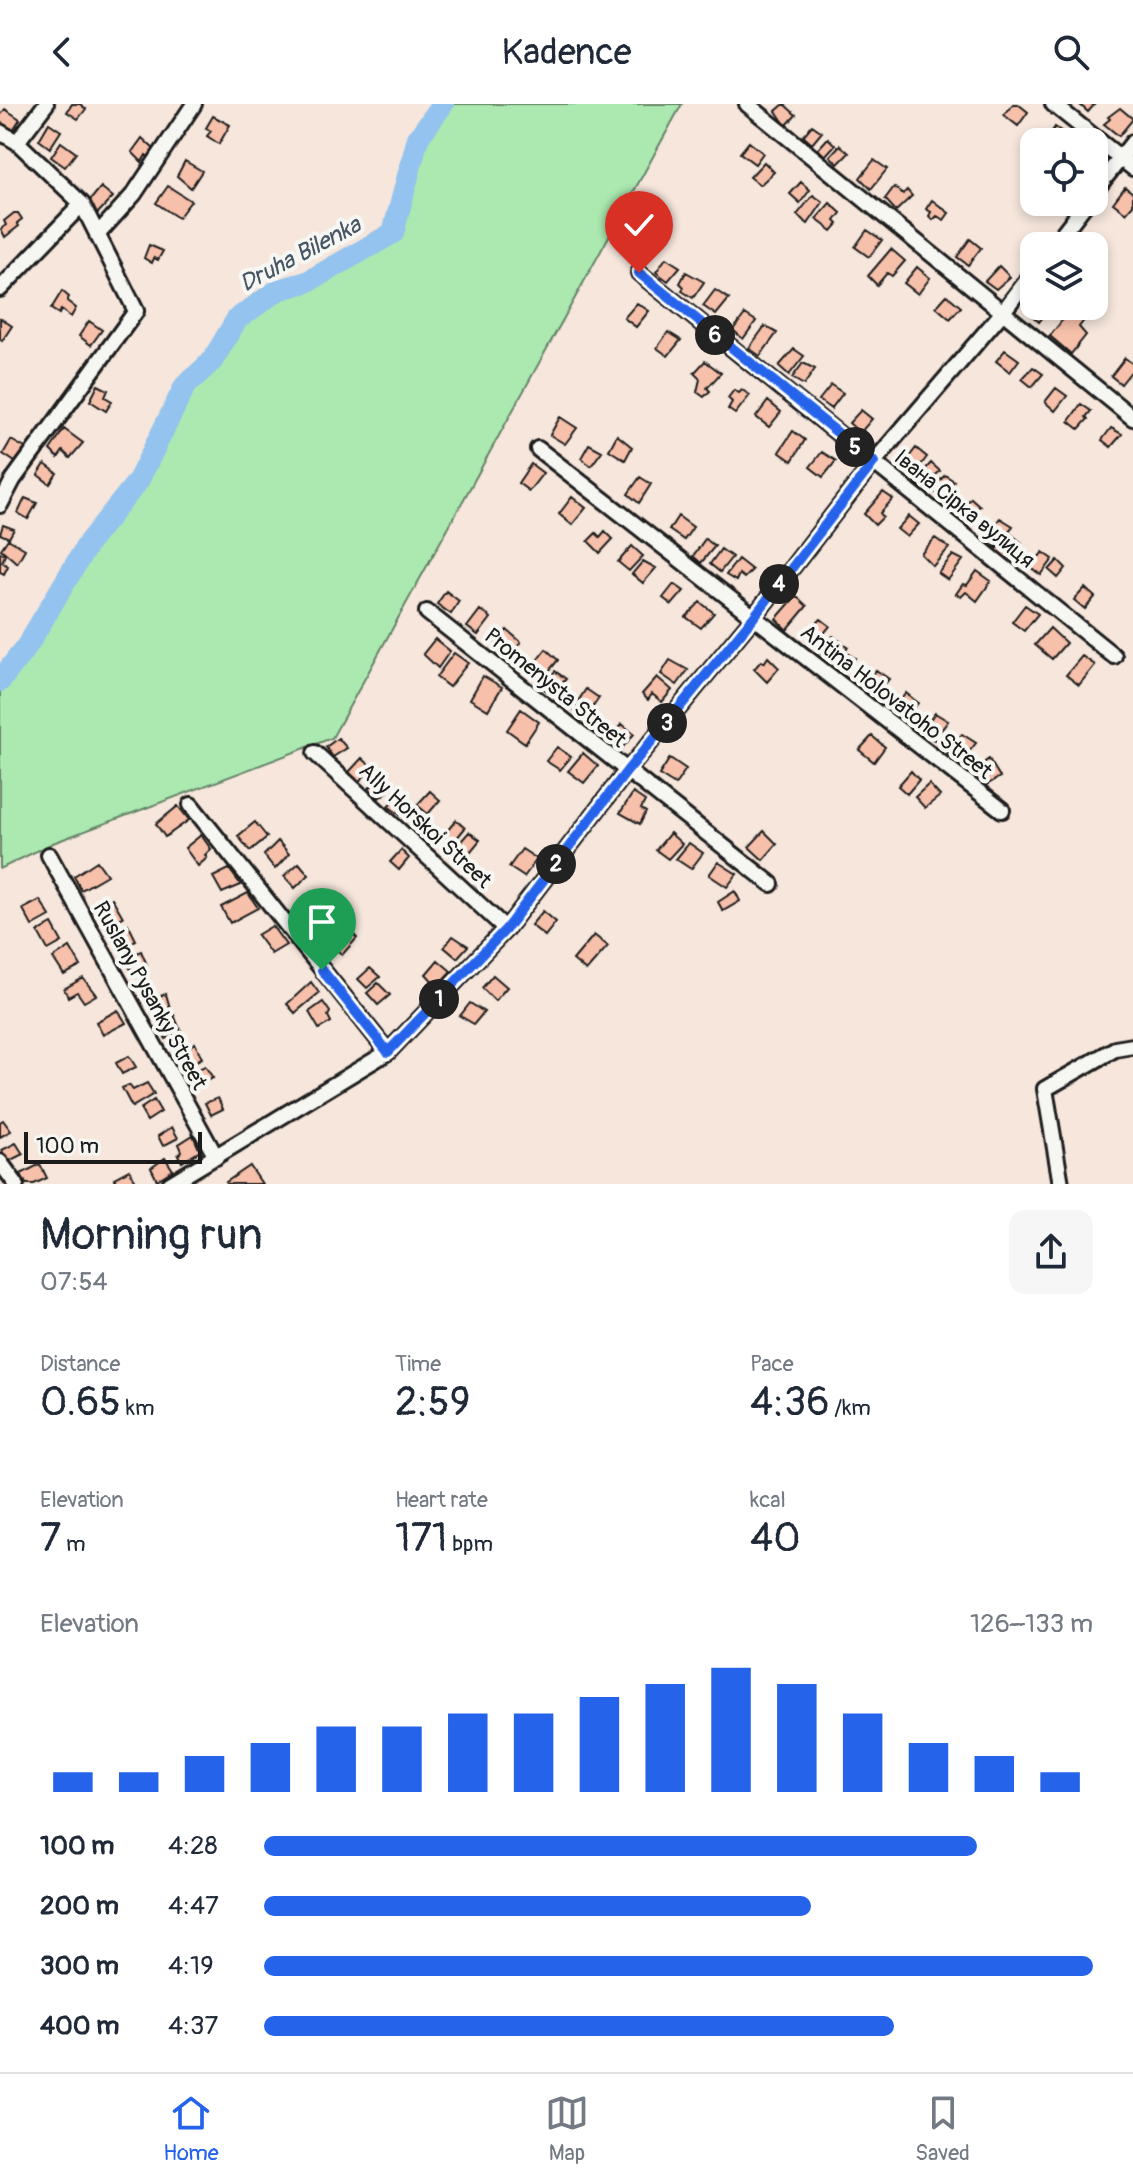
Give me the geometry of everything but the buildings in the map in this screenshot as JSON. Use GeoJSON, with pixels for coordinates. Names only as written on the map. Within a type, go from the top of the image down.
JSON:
{"type":"FeatureCollection","features":[{"type":"Feature","properties":{"kind":"street"},"geometry":{"type":"LineString","coordinates":[[17,142],[46,104]]}},
{"type":"Feature","properties":{"kind":"street"},"geometry":{"type":"LineString","coordinates":[[97,235],[134,194],[194,104]]}},
{"type":"Feature","properties":{"kind":"street"},"geometry":{"type":"LineString","coordinates":[[747,104],[1133,418]]}},
{"type":"Feature","properties":{"kind":"street"},"geometry":{"type":"LineString","coordinates":[[1053,104],[1133,168]]}},
{"type":"Feature","properties":{"kind":"street"},"geometry":{"type":"LineString","coordinates":[[0,132],[17,142],[82,204],[136,311],[13,480],[0,505]]}},
{"type":"Feature","properties":{"kind":"street"},"geometry":{"type":"LineString","coordinates":[[1108,174],[1133,142]]}},
{"type":"Feature","properties":{"kind":"street"},"geometry":{"type":"LineString","coordinates":[[0,289],[82,204]]}},
{"type":"Feature","properties":{"kind":"street"},"geometry":{"type":"LineString","coordinates":[[1064,232],[1076,216]]}},
{"type":"Feature","properties":{"kind":"street","name":"Івана Сірка вулиця"},"geometry":{"type":"LineString","coordinates":[[639,273],[1114,656]]}},
{"type":"Feature","properties":{"kind":"street"},"geometry":{"type":"LineString","coordinates":[[170,1184],[388,1052],[506,929],[627,771],[753,618],[874,462],[1020,289]]}},
{"type":"Feature","properties":{"kind":"street","name":"Antina Holovatoho Street"},"geometry":{"type":"LineString","coordinates":[[538,449],[1002,810]]}},
{"type":"Feature","properties":{"kind":"street","name":"Promenysta Street"},"geometry":{"type":"LineString","coordinates":[[427,612],[771,884]]}},
{"type":"Feature","properties":{"kind":"street","name":"Ally Horskoi Street"},"geometry":{"type":"LineString","coordinates":[[315,753],[506,929]]}},
{"type":"Feature","properties":{"kind":"street"},"geometry":{"type":"LineString","coordinates":[[191,805],[388,1052]]}},
{"type":"Feature","properties":{"kind":"street","name":"Ruslany Pysanky Street"},"geometry":{"type":"LineString","coordinates":[[49,855],[216,1157]]}},
{"type":"Feature","properties":{"kind":"street"},"geometry":{"type":"LineString","coordinates":[[1061,1184],[1045,1089],[1115,1049],[1133,1046]]}},
{"type":"Feature","properties":{"kind":"street"},"geometry":{"type":"LineString","coordinates":[[0,1162],[16,1184]]}},
{"type":"Feature","properties":{"kind":"green space"},"geometry":{"type":"Polygon","coordinates":[[[443,104],[682,104],[332,738],[53,843],[0,869],[0,681],[27,646],[89,542],[138,481],[185,386],[212,361],[237,319],[278,290],[307,282],[393,233],[418,138],[443,104]]]}},
{"type":"Feature","properties":{"kind":"waterway","name":"Druha Bilenka"},"geometry":{"type":"LineString","coordinates":[[0,681],[27,646],[89,542],[138,481],[185,386],[212,361],[237,319],[278,290],[307,282],[393,233],[418,138],[443,104]]}},
{"type":"Feature","properties":{"kind":"route"},"geometry":{"type":"LineString","coordinates":[[322,970],[388,1052],[506,929],[627,771],[753,618],[874,462],[639,273]]}}]}
